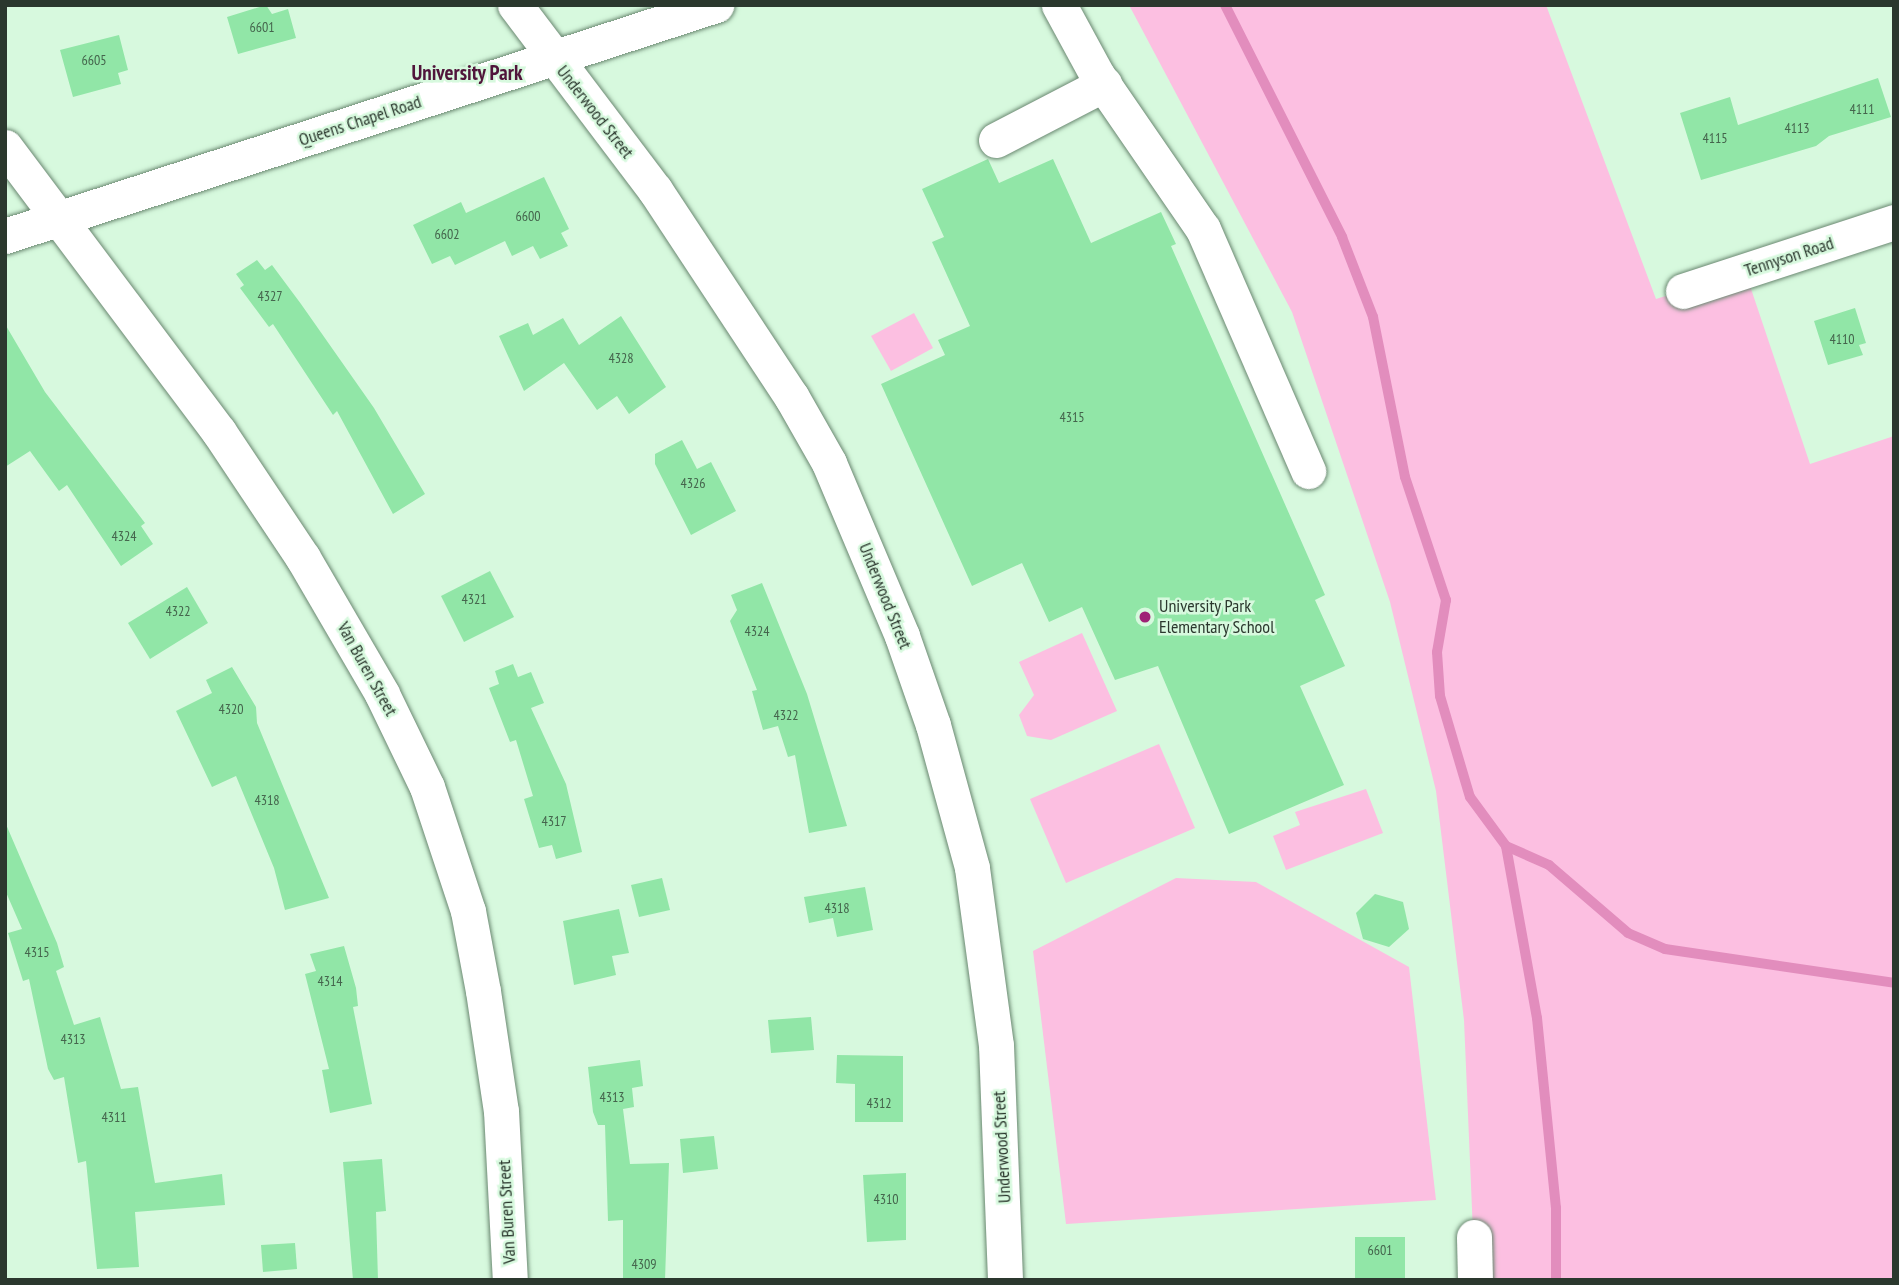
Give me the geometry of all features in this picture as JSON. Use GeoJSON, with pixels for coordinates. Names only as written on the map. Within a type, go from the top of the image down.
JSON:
{"type":"FeatureCollection","features":[{"type":"Feature","properties":{"kind":"street","name":"Underwood Street"},"geometry":{"type":"LineString","coordinates":[[515,5],[655,190],[791,396],[829,463],[902,636],[933,725],[972,868],[996,1045],[1005,1280]]}},
{"type":"Feature","properties":{"kind":"street","name":"Queens Chapel Road"},"geometry":{"type":"LineString","coordinates":[[5,236],[716,5]]}},
{"type":"Feature","properties":{"kind":"street"},"geometry":{"type":"LineString","coordinates":[[1059,5],[1104,84],[1203,229],[1308,471]]}},
{"type":"Feature","properties":{"kind":"street"},"geometry":{"type":"LineString","coordinates":[[996,140],[1104,84]]}},
{"type":"Feature","properties":{"kind":"street","name":"Van Buren Street"},"geometry":{"type":"LineString","coordinates":[[5,148],[219,432],[303,558],[382,694],[427,787],[468,911],[483,991],[501,1111],[510,1280]]}},
{"type":"Feature","properties":{"kind":"street","name":"Tennyson Road"},"geometry":{"type":"LineString","coordinates":[[1683,291],[1894,222]]}},
{"type":"Feature","properties":{"kind":"street"},"geometry":{"type":"LineString","coordinates":[[1474,1237],[1475,1280]]}},
{"type":"Feature","properties":{"kind":"shaded area"},"geometry":{"type":"Polygon","coordinates":[[[1129,5],[1546,5],[1656,299],[1745,271],[1810,464],[1894,436],[1894,1280],[1475,1280],[1464,1020],[1436,791],[1390,602],[1292,312],[1129,5]]]}},
{"type":"Feature","properties":{"kind":"shaded area"},"geometry":{"type":"Polygon","coordinates":[[[914,313],[933,348],[891,371],[871,336],[914,313]]]}},
{"type":"Feature","properties":{"kind":"shaded area"},"geometry":{"type":"Polygon","coordinates":[[[1082,633],[1117,711],[1051,740],[1027,736],[1019,715],[1034,695],[1019,662],[1082,633]]]}},
{"type":"Feature","properties":{"kind":"shaded area"},"geometry":{"type":"Polygon","coordinates":[[[1159,744],[1195,828],[1066,883],[1030,799],[1159,744]]]}},
{"type":"Feature","properties":{"kind":"shaded area"},"geometry":{"type":"Polygon","coordinates":[[[1366,789],[1383,833],[1286,870],[1273,836],[1300,825],[1295,812],[1366,789]]]}},
{"type":"Feature","properties":{"kind":"shaded area"},"geometry":{"type":"Polygon","coordinates":[[[1176,878],[1256,882],[1409,967],[1436,1200],[1066,1224],[1033,951],[1176,878]]]}},
{"type":"Feature","properties":{"kind":"building"},"geometry":{"type":"Polygon","coordinates":[[[266,5],[272,14],[288,9],[296,38],[238,54],[227,17],[266,5]]]}},
{"type":"Feature","properties":{"kind":"building"},"geometry":{"type":"Polygon","coordinates":[[[119,35],[128,70],[118,73],[121,84],[73,97],[60,50],[119,35]]]}},
{"type":"Feature","properties":{"kind":"building"},"geometry":{"type":"Polygon","coordinates":[[[1878,78],[1891,117],[1829,136],[1816,146],[1701,180],[1680,113],[1730,97],[1738,125],[1878,78]]]}},
{"type":"Feature","properties":{"kind":"building","name":"University Park Elementary School"},"geometry":{"type":"Polygon","coordinates":[[[988,159],[999,183],[1053,159],[1091,243],[1161,212],[1176,244],[1171,246],[1325,595],[1315,600],[1345,666],[1300,686],[1344,785],[1229,834],[1158,666],[1115,680],[1082,607],[1049,622],[1022,563],[972,586],[881,384],[945,355],[938,340],[970,326],[932,242],[944,237],[922,189],[988,159]]]}},
{"type":"Feature","properties":{"kind":"building"},"geometry":{"type":"Polygon","coordinates":[[[544,177],[569,229],[561,233],[568,246],[540,259],[533,246],[512,256],[505,241],[455,265],[450,256],[432,264],[413,225],[461,202],[466,213],[544,177]]]}},
{"type":"Feature","properties":{"kind":"building"},"geometry":{"type":"Polygon","coordinates":[[[257,260],[265,270],[272,265],[301,304],[374,408],[425,494],[393,514],[337,411],[333,415],[273,324],[269,327],[240,288],[244,285],[236,274],[257,260]]]}},
{"type":"Feature","properties":{"kind":"building"},"geometry":{"type":"Polygon","coordinates":[[[1855,308],[1866,343],[1859,345],[1863,355],[1828,365],[1814,321],[1855,308]]]}},
{"type":"Feature","properties":{"kind":"building"},"geometry":{"type":"Polygon","coordinates":[[[621,316],[666,387],[629,414],[617,396],[597,410],[564,363],[524,391],[499,336],[528,323],[533,335],[563,318],[579,345],[621,316]]]}},
{"type":"Feature","properties":{"kind":"building"},"geometry":{"type":"Polygon","coordinates":[[[5,324],[45,392],[145,523],[141,526],[153,544],[121,566],[67,485],[59,491],[30,451],[5,467],[5,324]]]}},
{"type":"Feature","properties":{"kind":"building"},"geometry":{"type":"Polygon","coordinates":[[[682,440],[697,469],[711,462],[736,511],[691,535],[655,464],[655,454],[682,440]]]}},
{"type":"Feature","properties":{"kind":"building"},"geometry":{"type":"Polygon","coordinates":[[[490,571],[514,617],[464,642],[441,596],[490,571]]]}},
{"type":"Feature","properties":{"kind":"building"},"geometry":{"type":"Polygon","coordinates":[[[762,583],[807,694],[847,826],[809,833],[795,755],[788,757],[778,726],[763,730],[752,691],[757,690],[730,621],[737,610],[731,595],[762,583]]]}},
{"type":"Feature","properties":{"kind":"building"},"geometry":{"type":"Polygon","coordinates":[[[187,587],[208,623],[150,659],[128,623],[187,587]]]}},
{"type":"Feature","properties":{"kind":"building"},"geometry":{"type":"Polygon","coordinates":[[[513,664],[518,677],[531,672],[544,703],[531,708],[566,784],[582,852],[556,859],[552,845],[539,848],[524,799],[533,796],[516,740],[510,742],[489,688],[499,684],[495,671],[513,664]]]}},
{"type":"Feature","properties":{"kind":"building"},"geometry":{"type":"Polygon","coordinates":[[[232,667],[256,707],[257,723],[329,898],[285,910],[274,868],[236,776],[212,787],[176,711],[212,693],[206,680],[232,667]]]}},
{"type":"Feature","properties":{"kind":"building"},"geometry":{"type":"Polygon","coordinates":[[[5,822],[57,943],[64,967],[56,971],[74,1025],[100,1017],[121,1089],[138,1087],[155,1183],[222,1174],[225,1205],[135,1212],[139,1267],[97,1269],[86,1161],[78,1163],[64,1077],[54,1080],[48,1069],[29,979],[23,981],[8,933],[22,929],[5,890],[5,822]]]}},
{"type":"Feature","properties":{"kind":"building"},"geometry":{"type":"Polygon","coordinates":[[[662,878],[670,910],[639,917],[631,885],[662,878]]]}},
{"type":"Feature","properties":{"kind":"building"},"geometry":{"type":"Polygon","coordinates":[[[865,887],[873,930],[837,937],[833,918],[809,923],[804,897],[865,887]]]}},
{"type":"Feature","properties":{"kind":"building"},"geometry":{"type":"Polygon","coordinates":[[[1375,894],[1403,902],[1409,929],[1389,947],[1363,939],[1356,913],[1375,894]]]}},
{"type":"Feature","properties":{"kind":"building"},"geometry":{"type":"Polygon","coordinates":[[[619,909],[629,953],[612,956],[616,975],[574,985],[563,921],[619,909]]]}},
{"type":"Feature","properties":{"kind":"building"},"geometry":{"type":"Polygon","coordinates":[[[344,946],[356,988],[358,1006],[353,1007],[372,1104],[330,1113],[322,1070],[329,1069],[305,974],[316,971],[310,954],[344,946]]]}},
{"type":"Feature","properties":{"kind":"building"},"geometry":{"type":"Polygon","coordinates":[[[811,1017],[814,1050],[771,1053],[768,1020],[811,1017]]]}},
{"type":"Feature","properties":{"kind":"building"},"geometry":{"type":"Polygon","coordinates":[[[837,1055],[903,1056],[903,1122],[855,1122],[855,1084],[836,1083],[837,1055]]]}},
{"type":"Feature","properties":{"kind":"building"},"geometry":{"type":"Polygon","coordinates":[[[640,1060],[643,1086],[632,1088],[634,1107],[623,1109],[630,1164],[669,1163],[665,1280],[623,1280],[623,1220],[608,1221],[605,1125],[598,1125],[593,1112],[588,1067],[640,1060]]]}},
{"type":"Feature","properties":{"kind":"building"},"geometry":{"type":"Polygon","coordinates":[[[714,1136],[718,1169],[683,1173],[680,1139],[714,1136]]]}},
{"type":"Feature","properties":{"kind":"building"},"geometry":{"type":"Polygon","coordinates":[[[382,1159],[386,1211],[376,1212],[378,1280],[353,1280],[343,1162],[382,1159]]]}},
{"type":"Feature","properties":{"kind":"building"},"geometry":{"type":"Polygon","coordinates":[[[906,1173],[906,1240],[867,1242],[863,1175],[906,1173]]]}},
{"type":"Feature","properties":{"kind":"building"},"geometry":{"type":"Polygon","coordinates":[[[1355,1237],[1405,1237],[1405,1280],[1355,1280],[1355,1237]]]}},
{"type":"Feature","properties":{"kind":"building"},"geometry":{"type":"Polygon","coordinates":[[[295,1243],[297,1269],[263,1272],[261,1245],[295,1243]]]}},
{"type":"Feature","properties":{"kind":"waterway"},"geometry":{"type":"LineString","coordinates":[[1225,5],[1342,237],[1373,317],[1405,477],[1446,600],[1437,652],[1440,696],[1470,797],[1506,846],[1549,865],[1628,933],[1665,949],[1894,983]]}},
{"type":"Feature","properties":{"kind":"waterway"},"geometry":{"type":"LineString","coordinates":[[1506,846],[1537,1018],[1556,1208],[1556,1280]]}},
{"type":"Feature","properties":{"kind":"place","name":"University Park Elementary School"},"geometry":{"type":"Point","coordinates":[1145,617]}},
{"type":"Feature","properties":{"kind":"district","name":"University Park"},"geometry":{"type":"Point","coordinates":[467,73]}}]}
